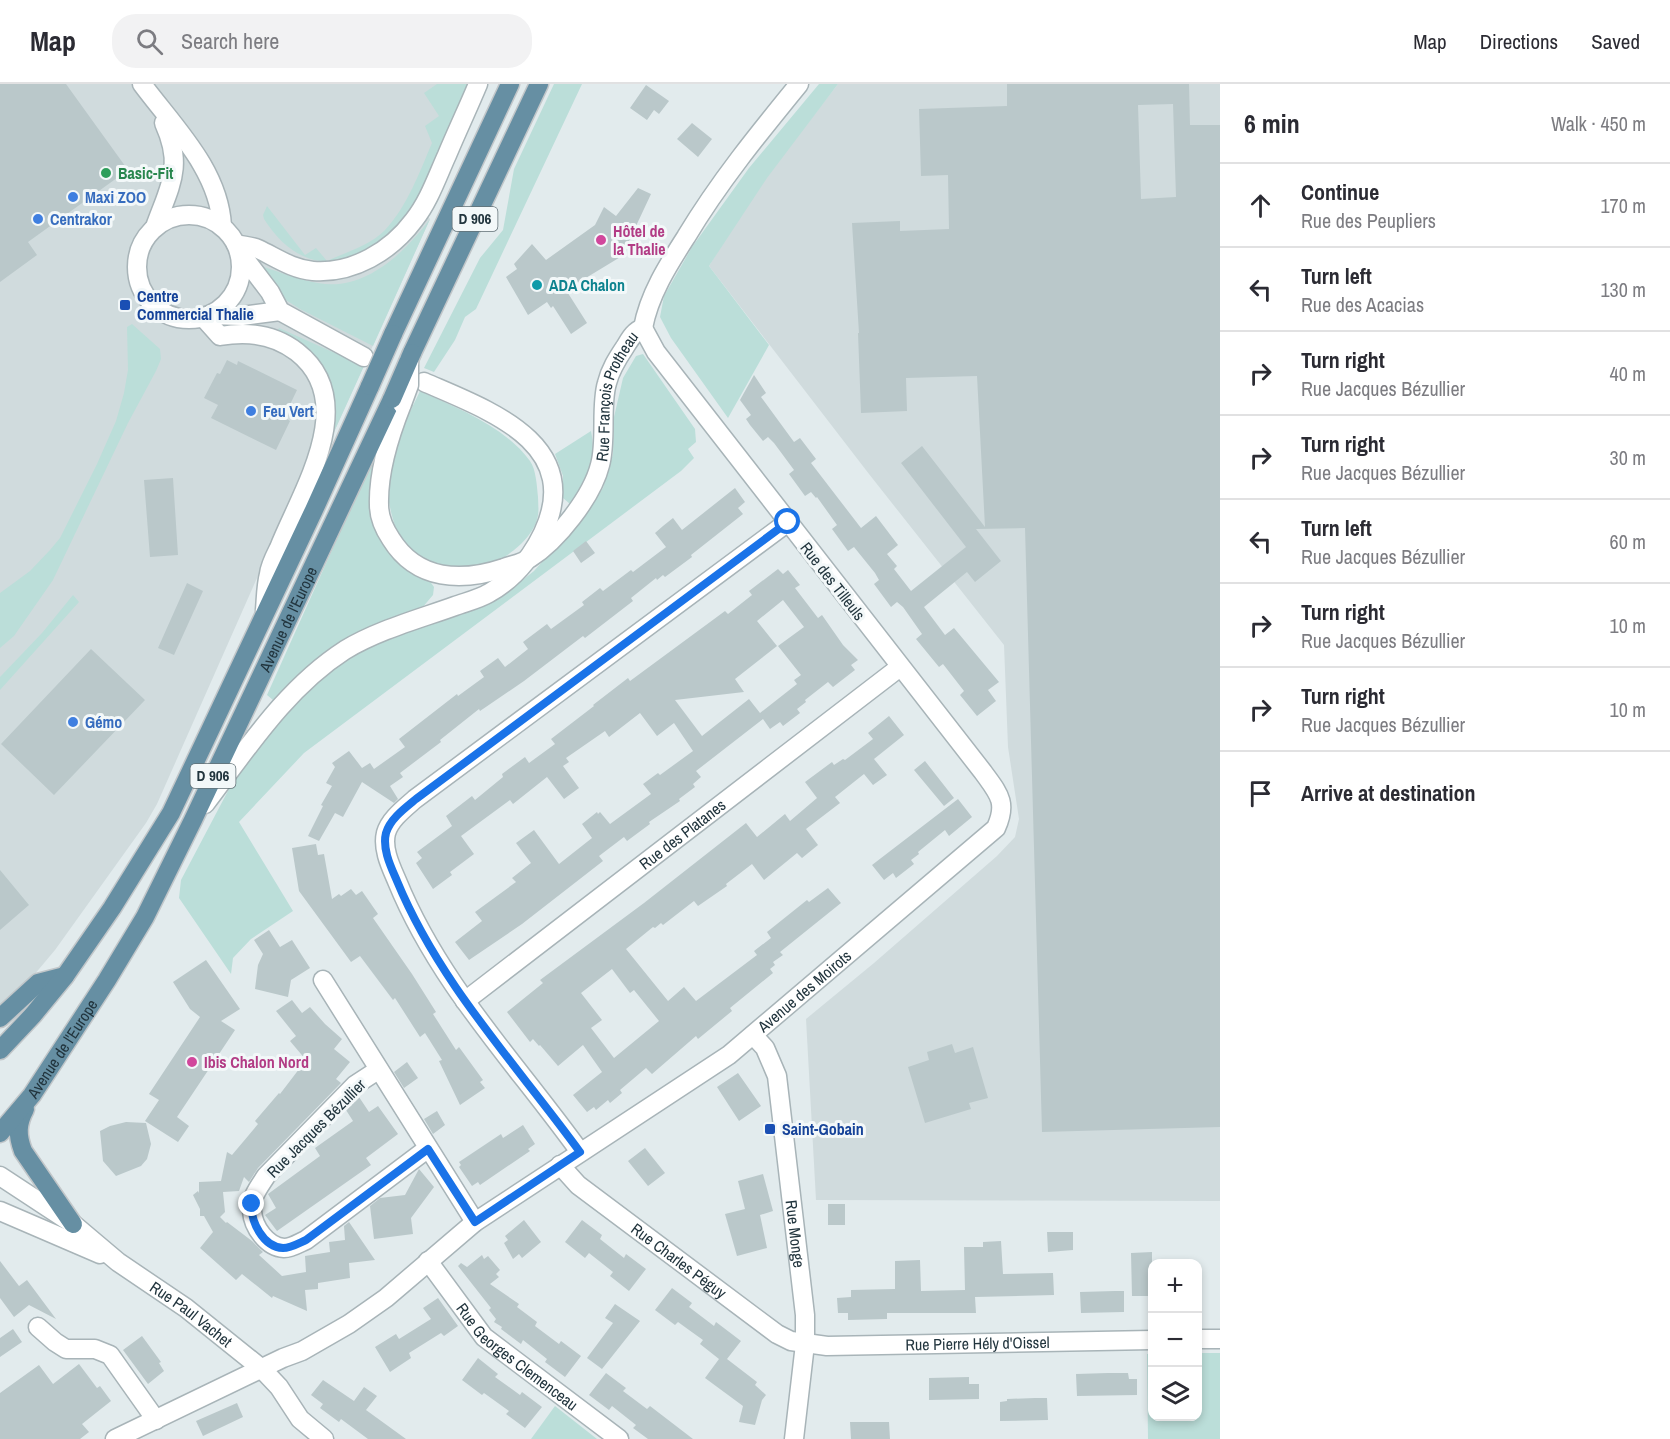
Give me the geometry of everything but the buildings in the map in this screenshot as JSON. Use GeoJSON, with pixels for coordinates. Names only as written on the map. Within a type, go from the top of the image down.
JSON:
{"type":"FeatureCollection","features":[{"type":"Feature","properties":{"kind":"main road","name":"Avenue de l'Europe"},"geometry":{"type":"LineString","coordinates":[[0,1050],[65,976],[112,908],[171,813],[265,616],[510,84]]}},
{"type":"Feature","properties":{"kind":"main road","name":"Avenue de l'Europe"},"geometry":{"type":"LineString","coordinates":[[0,1133],[32,1095],[145,917],[397,401],[410,357],[539,84]]}},
{"type":"Feature","properties":{"kind":"main road"},"geometry":{"type":"LineString","coordinates":[[0,1018],[38,983],[65,976]]}},
{"type":"Feature","properties":{"kind":"main road"},"geometry":{"type":"LineString","coordinates":[[32,1095],[18,1122],[18,1139],[23,1151],[73,1224]]}},
{"type":"Feature","properties":{"kind":"street"},"geometry":{"type":"LineString","coordinates":[[238,248],[256,248],[287,265],[325,272],[358,264],[385,249],[415,219],[427,199],[478,84]]}},
{"type":"Feature","properties":{"kind":"street","name":"Rue François Protheau"},"geometry":{"type":"LineString","coordinates":[[529,559],[560,532],[591,490],[600,465],[606,386],[612,367],[636,331],[643,328],[648,307],[657,286],[705,206],[740,157],[799,84]]}},
{"type":"Feature","properties":{"kind":"street"},"geometry":{"type":"LineString","coordinates":[[147,90],[168,133],[174,160],[173,181],[155,227],[142,244],[138,256],[139,282],[145,295],[154,306],[178,318],[242,316],[280,310]]}},
{"type":"Feature","properties":{"kind":"street"},"geometry":{"type":"LineString","coordinates":[[147,90],[204,168],[217,196],[222,226],[270,292],[280,310],[364,357]]}},
{"type":"Feature","properties":{"kind":"street"},"geometry":{"type":"LineString","coordinates":[[155,227],[181,215],[203,217],[222,226]]}},
{"type":"Feature","properties":{"kind":"street"},"geometry":{"type":"LineString","coordinates":[[207,316],[226,304],[237,288],[241,270],[238,248]]}},
{"type":"Feature","properties":{"kind":"street"},"geometry":{"type":"LineString","coordinates":[[207,316],[220,336],[234,333],[254,334],[271,337],[287,344],[310,365],[319,379],[323,395],[324,436],[318,459],[269,573],[265,616]]}},
{"type":"Feature","properties":{"kind":"street","name":"Rue des Tilleuls"},"geometry":{"type":"LineString","coordinates":[[643,328],[656,352],[983,772],[996,790],[1001,804]]}},
{"type":"Feature","properties":{"kind":"street"},"geometry":{"type":"LineString","coordinates":[[193,820],[285,700],[314,674],[346,650],[382,633],[487,594],[505,583],[529,559],[552,514],[553,484],[546,460],[528,438],[503,418],[424,382]]}},
{"type":"Feature","properties":{"kind":"street"},"geometry":{"type":"LineString","coordinates":[[397,401],[384,462],[379,507],[385,529],[395,546],[408,560],[425,570],[463,577],[482,575],[529,559]]}},
{"type":"Feature","properties":{"kind":"street"},"geometry":{"type":"LineString","coordinates":[[116,1439],[302,1351],[349,1324],[386,1298],[475,1222],[580,1152],[479,1023],[420,929],[390,865],[385,847],[386,832],[395,818],[416,799],[788,522]]}},
{"type":"Feature","properties":{"kind":"street","name":"Rue des Platanes"},"geometry":{"type":"LineString","coordinates":[[465,1000],[900,667]]}},
{"type":"Feature","properties":{"kind":"street","name":"Avenue des Moirots"},"geometry":{"type":"LineString","coordinates":[[580,1152],[703,1073],[753,1035],[996,828],[1002,815],[1001,804]]}},
{"type":"Feature","properties":{"kind":"street","name":"Rue Jacques Bézullier"},"geometry":{"type":"LineString","coordinates":[[323,980],[475,1222]]}},
{"type":"Feature","properties":{"kind":"street","name":"Rue Monge"},"geometry":{"type":"LineString","coordinates":[[753,1035],[765,1048],[780,1094],[805,1315],[805,1344],[794,1439]]}},
{"type":"Feature","properties":{"kind":"street","name":"Rue Jacques Bézullier"},"geometry":{"type":"LineString","coordinates":[[378,1070],[355,1085],[266,1176],[255,1194],[251,1212],[260,1234],[275,1246],[283,1248],[292,1247],[306,1240],[428,1149]]}},
{"type":"Feature","properties":{"kind":"street","name":"Rue Charles Péguy"},"geometry":{"type":"LineString","coordinates":[[560,1165],[578,1185],[777,1334],[791,1341],[805,1344]]}},
{"type":"Feature","properties":{"kind":"street","name":"Rue Paul Vachet"},"geometry":{"type":"LineString","coordinates":[[0,1176],[73,1224],[118,1262],[186,1308],[262,1369],[279,1387],[300,1419],[324,1439]]}},
{"type":"Feature","properties":{"kind":"street","name":"Rue Paul Vachet"},"geometry":{"type":"LineString","coordinates":[[0,1210],[118,1262]]}},
{"type":"Feature","properties":{"kind":"street","name":"Rue Georges Clemenceau"},"geometry":{"type":"LineString","coordinates":[[428,1261],[484,1338],[619,1439]]}},
{"type":"Feature","properties":{"kind":"street"},"geometry":{"type":"LineString","coordinates":[[38,1326],[66,1349],[95,1349],[110,1355],[156,1420]]}},
{"type":"Feature","properties":{"kind":"street"},"geometry":{"type":"LineString","coordinates":[[1202,1339],[1220,1339]]}},
{"type":"Feature","properties":{"kind":"street","name":"Rue Pierre Hély d'Oissel"},"geometry":{"type":"LineString","coordinates":[[805,1344],[827,1346],[1148,1340]]}},
{"type":"Feature","properties":{"kind":"shaded area"},"geometry":{"type":"Polygon","coordinates":[[[0,84],[475,84],[418,205],[430,219],[334,432],[268,553],[157,804],[146,823],[55,950],[18,994],[0,1010],[0,84]]]}},
{"type":"Feature","properties":{"kind":"shaded area"},"geometry":{"type":"Polygon","coordinates":[[[838,84],[1220,84],[1220,1201],[816,1200],[806,1019],[997,856],[1015,837],[1019,819],[1008,747],[1004,645],[709,266],[754,192],[838,84]]]}},
{"type":"Feature","properties":{"kind":"green space"},"geometry":{"type":"Polygon","coordinates":[[[437,84],[472,84],[422,197],[414,210],[404,222],[371,248],[354,257],[327,261],[366,244],[393,221],[418,177],[432,143],[425,126],[439,116],[424,93],[437,84]]]}},
{"type":"Feature","properties":{"kind":"green space"},"geometry":{"type":"Polygon","coordinates":[[[554,84],[582,84],[476,309],[465,317],[455,340],[434,372],[424,368],[480,258],[503,230],[514,169],[554,84]]]}},
{"type":"Feature","properties":{"kind":"green space"},"geometry":{"type":"Polygon","coordinates":[[[819,84],[838,84],[767,178],[709,266],[769,345],[728,418],[671,338],[660,317],[664,296],[692,247],[749,168],[819,84]]]}},
{"type":"Feature","properties":{"kind":"green space"},"geometry":{"type":"Polygon","coordinates":[[[267,206],[305,255],[316,248],[327,261],[306,257],[291,249],[264,219],[263,215],[267,206]]]}},
{"type":"Feature","properties":{"kind":"green space"},"geometry":{"type":"Polygon","coordinates":[[[430,219],[373,346],[300,309],[278,295],[262,272],[264,267],[318,283],[335,284],[352,281],[368,275],[396,256],[430,219]]]}},
{"type":"Feature","properties":{"kind":"green space"},"geometry":{"type":"Polygon","coordinates":[[[132,324],[160,349],[161,359],[53,580],[14,636],[0,648],[0,593],[30,571],[60,538],[116,421],[128,370],[127,327],[132,324]]]}},
{"type":"Feature","properties":{"kind":"green space"},"geometry":{"type":"Polygon","coordinates":[[[279,328],[364,366],[334,432],[331,400],[322,370],[298,344],[277,332],[279,328]]]}},
{"type":"Feature","properties":{"kind":"green space"},"geometry":{"type":"Polygon","coordinates":[[[643,354],[695,429],[696,442],[688,449],[694,458],[681,471],[304,753],[239,822],[293,911],[251,939],[233,958],[231,974],[179,898],[181,880],[239,770],[284,711],[342,662],[364,648],[480,606],[515,586],[534,571],[583,516],[603,488],[613,454],[614,417],[623,378],[636,356],[643,354]]]}},
{"type":"Feature","properties":{"kind":"green space"},"geometry":{"type":"Polygon","coordinates":[[[420,391],[494,428],[519,449],[532,464],[538,497],[535,524],[515,550],[495,562],[476,568],[452,568],[436,564],[414,555],[402,542],[398,533],[389,503],[388,473],[399,436],[420,391]]]}},
{"type":"Feature","properties":{"kind":"green space"},"geometry":{"type":"Polygon","coordinates":[[[591,431],[593,451],[589,470],[570,504],[563,498],[563,476],[555,454],[591,431]]]}},
{"type":"Feature","properties":{"kind":"green space"},"geometry":{"type":"Polygon","coordinates":[[[376,452],[373,491],[376,527],[429,580],[434,587],[433,595],[422,608],[309,668],[273,700],[267,695],[376,452]]]}},
{"type":"Feature","properties":{"kind":"green space"},"geometry":{"type":"Polygon","coordinates":[[[73,595],[79,602],[0,690],[0,677],[42,633],[73,595]]]}},
{"type":"Feature","properties":{"kind":"green space"},"geometry":{"type":"Polygon","coordinates":[[[1202,1353],[1220,1353],[1220,1439],[1148,1439],[1147,1354],[1148,1421],[1202,1421],[1202,1353]]]}},
{"type":"Feature","properties":{"kind":"green space"},"geometry":{"type":"Polygon","coordinates":[[[555,1406],[597,1439],[531,1439],[555,1406]]]}},
{"type":"Feature","properties":{"kind":"place","name":"Basic-Fit"},"geometry":{"type":"Point","coordinates":[106,173]}},
{"type":"Feature","properties":{"kind":"place","name":"Maxi ZOO"},"geometry":{"type":"Point","coordinates":[73,197]}},
{"type":"Feature","properties":{"kind":"place","name":"Centrakor"},"geometry":{"type":"Point","coordinates":[38,219]}},
{"type":"Feature","properties":{"kind":"place","name":"Hôtel de la Thalie"},"geometry":{"type":"Point","coordinates":[601,240]}},
{"type":"Feature","properties":{"kind":"place","name":"ADA Chalon"},"geometry":{"type":"Point","coordinates":[537,285]}},
{"type":"Feature","properties":{"kind":"place","name":"Centre Commercial Thalie"},"geometry":{"type":"Point","coordinates":[125,305]}},
{"type":"Feature","properties":{"kind":"place","name":"Feu Vert"},"geometry":{"type":"Point","coordinates":[251,411]}},
{"type":"Feature","properties":{"kind":"place","name":"Gémo"},"geometry":{"type":"Point","coordinates":[73,722]}},
{"type":"Feature","properties":{"kind":"place","name":"Ibis Chalon Nord"},"geometry":{"type":"Point","coordinates":[192,1062]}},
{"type":"Feature","properties":{"kind":"place","name":"Saint-Gobain"},"geometry":{"type":"Point","coordinates":[770,1129]}},
{"type":"Feature","properties":{"kind":"route"},"geometry":{"type":"LineString","coordinates":[[252,1204],[251,1212],[260,1234],[275,1246],[292,1247],[306,1240],[428,1149],[475,1222],[580,1152],[479,1023],[436,958],[406,902],[390,865],[385,847],[386,832],[395,818],[416,799],[788,522]]}}]}
